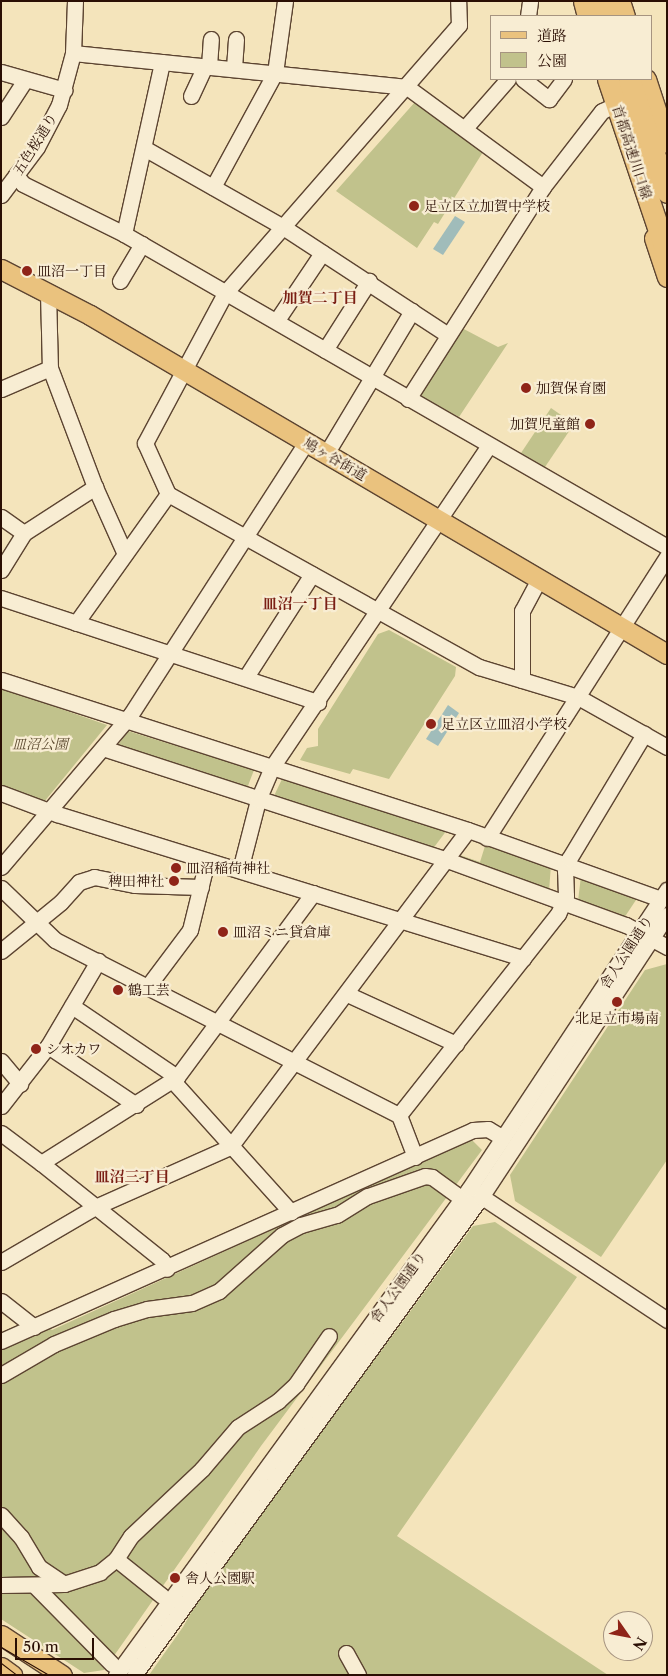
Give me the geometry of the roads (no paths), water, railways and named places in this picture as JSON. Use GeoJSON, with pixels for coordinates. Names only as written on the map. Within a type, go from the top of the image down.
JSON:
{"type":"FeatureCollection","features":[{"type":"Feature","properties":{"kind":"highway"},"geometry":{"type":"LineString","coordinates":[[584,1],[588,15]]}},
{"type":"Feature","properties":{"kind":"highway"},"geometry":{"type":"LineString","coordinates":[[592,1],[597,15]]}},
{"type":"Feature","properties":{"kind":"highway"},"geometry":{"type":"LineString","coordinates":[[603,1],[608,15]]}},
{"type":"Feature","properties":{"kind":"highway"},"geometry":{"type":"LineString","coordinates":[[613,1],[618,15]]}},
{"type":"Feature","properties":{"kind":"highway","name":"首都高速川口線"},"geometry":{"type":"LineString","coordinates":[[608,80],[667,254]]}},
{"type":"Feature","properties":{"kind":"highway"},"geometry":{"type":"LineString","coordinates":[[617,80],[667,192]]}},
{"type":"Feature","properties":{"kind":"highway"},"geometry":{"type":"LineString","coordinates":[[629,80],[658,169]]}},
{"type":"Feature","properties":{"kind":"highway"},"geometry":{"type":"LineString","coordinates":[[639,80],[658,169],[667,249]]}},
{"type":"Feature","properties":{"kind":"main road"},"geometry":{"type":"LineString","coordinates":[[576,1],[581,15]]}},
{"type":"Feature","properties":{"kind":"main road"},"geometry":{"type":"LineString","coordinates":[[620,1],[625,15]]}},
{"type":"Feature","properties":{"kind":"main road"},"geometry":{"type":"LineString","coordinates":[[602,80],[667,277]]}},
{"type":"Feature","properties":{"kind":"main road"},"geometry":{"type":"LineString","coordinates":[[646,80],[667,143]]}},
{"type":"Feature","properties":{"kind":"main road","name":"鳩ヶ谷街道"},"geometry":{"type":"LineString","coordinates":[[1,270],[48,292],[667,654]]}},
{"type":"Feature","properties":{"kind":"main road"},"geometry":{"type":"LineString","coordinates":[[1,1635],[62,1675]]}},
{"type":"Feature","properties":{"kind":"main road"},"geometry":{"type":"LineString","coordinates":[[1,1667],[12,1675]]}},
{"type":"Feature","properties":{"kind":"street","name":"五色桜通り"},"geometry":{"type":"LineString","coordinates":[[1,195],[16,176],[51,122],[64,90],[73,53],[75,1]]}},
{"type":"Feature","properties":{"kind":"street"},"geometry":{"type":"LineString","coordinates":[[213,187],[275,73],[284,1]]}},
{"type":"Feature","properties":{"kind":"street"},"geometry":{"type":"LineString","coordinates":[[458,1],[459,25],[225,293],[145,443],[168,494],[479,667],[578,698],[667,747]]}},
{"type":"Feature","properties":{"kind":"street"},"geometry":{"type":"LineString","coordinates":[[528,15],[530,1]]}},
{"type":"Feature","properties":{"kind":"street"},"geometry":{"type":"LineString","coordinates":[[234,68],[236,38]]}},
{"type":"Feature","properties":{"kind":"street"},"geometry":{"type":"LineString","coordinates":[[191,96],[207,66],[211,39]]}},
{"type":"Feature","properties":{"kind":"street"},"geometry":{"type":"LineString","coordinates":[[73,53],[406,87],[465,128],[543,187]]}},
{"type":"Feature","properties":{"kind":"street"},"geometry":{"type":"LineString","coordinates":[[124,234],[162,62]]}},
{"type":"Feature","properties":{"kind":"street"},"geometry":{"type":"LineString","coordinates":[[1,72],[64,90]]}},
{"type":"Feature","properties":{"kind":"street"},"geometry":{"type":"LineString","coordinates":[[1,117],[26,80]]}},
{"type":"Feature","properties":{"kind":"street"},"geometry":{"type":"LineString","coordinates":[[465,128],[507,80]]}},
{"type":"Feature","properties":{"kind":"street"},"geometry":{"type":"LineString","coordinates":[[524,80],[549,98],[563,80]]}},
{"type":"Feature","properties":{"kind":"street"},"geometry":{"type":"LineString","coordinates":[[408,399],[543,187],[602,111],[611,107]]}},
{"type":"Feature","properties":{"kind":"street"},"geometry":{"type":"LineString","coordinates":[[144,148],[283,227],[448,335]]}},
{"type":"Feature","properties":{"kind":"street"},"geometry":{"type":"LineString","coordinates":[[16,176],[23,184],[124,234],[225,293],[277,320],[371,378],[667,547]]}},
{"type":"Feature","properties":{"kind":"street"},"geometry":{"type":"LineString","coordinates":[[120,282],[142,244]]}},
{"type":"Feature","properties":{"kind":"street"},"geometry":{"type":"LineString","coordinates":[[277,320],[322,252]]}},
{"type":"Feature","properties":{"kind":"street"},"geometry":{"type":"LineString","coordinates":[[324,350],[368,281]]}},
{"type":"Feature","properties":{"kind":"street"},"geometry":{"type":"LineString","coordinates":[[48,292],[50,368],[95,487],[125,554]]}},
{"type":"Feature","properties":{"kind":"street"},"geometry":{"type":"LineString","coordinates":[[326,454],[412,312]]}},
{"type":"Feature","properties":{"kind":"street"},"geometry":{"type":"LineString","coordinates":[[1,390],[50,368]]}},
{"type":"Feature","properties":{"kind":"street"},"geometry":{"type":"LineString","coordinates":[[1,867],[125,720],[170,654],[306,442]]}},
{"type":"Feature","properties":{"kind":"street"},"geometry":{"type":"LineString","coordinates":[[240,870],[258,800],[272,767],[318,702],[376,610],[489,445]]}},
{"type":"Feature","properties":{"kind":"street"},"geometry":{"type":"LineString","coordinates":[[1,570],[24,533],[95,487]]}},
{"type":"Feature","properties":{"kind":"street"},"geometry":{"type":"LineString","coordinates":[[76,623],[168,494]]}},
{"type":"Feature","properties":{"kind":"street"},"geometry":{"type":"LineString","coordinates":[[1,517],[24,533]]}},
{"type":"Feature","properties":{"kind":"street"},"geometry":{"type":"LineString","coordinates":[[487,838],[667,556]]}},
{"type":"Feature","properties":{"kind":"street"},"geometry":{"type":"LineString","coordinates":[[246,677],[312,574]]}},
{"type":"Feature","properties":{"kind":"street"},"geometry":{"type":"LineString","coordinates":[[522,680],[522,611],[539,579]]}},
{"type":"Feature","properties":{"kind":"street"},"geometry":{"type":"LineString","coordinates":[[1,598],[318,702]]}},
{"type":"Feature","properties":{"kind":"street"},"geometry":{"type":"LineString","coordinates":[[1,680],[468,830],[567,865],[664,894]]}},
{"type":"Feature","properties":{"kind":"street"},"geometry":{"type":"LineString","coordinates":[[399,1115],[523,958],[564,901],[567,865],[644,734]]}},
{"type":"Feature","properties":{"kind":"street"},"geometry":{"type":"LineString","coordinates":[[103,748],[447,860],[564,901],[667,947]]}},
{"type":"Feature","properties":{"kind":"street"},"geometry":{"type":"LineString","coordinates":[[1,793],[207,861],[523,958]]}},
{"type":"Feature","properties":{"kind":"street"},"geometry":{"type":"LineString","coordinates":[[1,1262],[95,1207],[230,1147],[296,1062],[468,830]]}},
{"type":"Feature","properties":{"kind":"street"},"geometry":{"type":"LineString","coordinates":[[148,986],[190,930],[207,861]]}},
{"type":"Feature","properties":{"kind":"street"},"geometry":{"type":"LineString","coordinates":[[1,951],[37,922],[79,882],[94,877],[135,885],[201,887]]}},
{"type":"Feature","properties":{"kind":"street"},"geometry":{"type":"LineString","coordinates":[[1,888],[55,940],[399,1115],[415,1157]]}},
{"type":"Feature","properties":{"kind":"street"},"geometry":{"type":"LineString","coordinates":[[41,1163],[175,1079],[313,893]]}},
{"type":"Feature","properties":{"kind":"street","name":"舎人公園通り"},"geometry":{"type":"LineString","coordinates":[[134,1675],[644,936],[664,894]]}},
{"type":"Feature","properties":{"kind":"street","name":"舎人公園通り"},"geometry":{"type":"LineString","coordinates":[[114,1669],[468,1193],[503,1138],[644,936],[667,915]]}},
{"type":"Feature","properties":{"kind":"street"},"geometry":{"type":"LineString","coordinates":[[1,1106],[48,1046],[98,961]]}},
{"type":"Feature","properties":{"kind":"street"},"geometry":{"type":"LineString","coordinates":[[347,994],[456,1044]]}},
{"type":"Feature","properties":{"kind":"street"},"geometry":{"type":"LineString","coordinates":[[72,1006],[175,1079],[230,1147],[294,1220]]}},
{"type":"Feature","properties":{"kind":"street"},"geometry":{"type":"LineString","coordinates":[[48,1046],[136,1105]]}},
{"type":"Feature","properties":{"kind":"street"},"geometry":{"type":"LineString","coordinates":[[1,1061],[20,1084]]}},
{"type":"Feature","properties":{"kind":"street"},"geometry":{"type":"LineString","coordinates":[[1,1342],[167,1269],[294,1220],[415,1157],[481,1128],[503,1138]]}},
{"type":"Feature","properties":{"kind":"street"},"geometry":{"type":"LineString","coordinates":[[3,1137],[41,1163],[162,1260],[167,1269]]}},
{"type":"Feature","properties":{"kind":"street"},"geometry":{"type":"LineString","coordinates":[[1,1375],[54,1344],[114,1319],[147,1309],[192,1303],[218,1291],[282,1235],[294,1220],[337,1215],[368,1196],[424,1176],[432,1177],[468,1193],[667,1320]]}},
{"type":"Feature","properties":{"kind":"street"},"geometry":{"type":"LineString","coordinates":[[1,1301],[34,1327]]}},
{"type":"Feature","properties":{"kind":"street"},"geometry":{"type":"LineString","coordinates":[[107,1304],[114,1319]]}},
{"type":"Feature","properties":{"kind":"street"},"geometry":{"type":"LineString","coordinates":[[1,1586],[64,1584],[100,1572],[116,1559],[131,1536],[202,1469],[238,1427],[278,1400],[296,1384],[326,1341],[338,1354]]}},
{"type":"Feature","properties":{"kind":"street"},"geometry":{"type":"LineString","coordinates":[[1,1515],[21,1537],[39,1568],[64,1584]]}},
{"type":"Feature","properties":{"kind":"street"},"geometry":{"type":"LineString","coordinates":[[116,1559],[162,1596]]}},
{"type":"Feature","properties":{"kind":"street"},"geometry":{"type":"LineString","coordinates":[[36,1586],[114,1669]]}},
{"type":"Feature","properties":{"kind":"street"},"geometry":{"type":"LineString","coordinates":[[346,1653],[358,1675]]}},
{"type":"Feature","properties":{"kind":"water"},"geometry":{"type":"Polygon","coordinates":[[[455,216],[465,222],[443,255],[433,249],[455,216]]]}},
{"type":"Feature","properties":{"kind":"water"},"geometry":{"type":"Polygon","coordinates":[[[448,705],[459,713],[438,746],[426,739],[448,705]]]}},
{"type":"Feature","properties":{"kind":"tram line"},"geometry":{"type":"LineString","coordinates":[[1,1647],[49,1675]]}},
{"type":"Feature","properties":{"kind":"tram line"},"geometry":{"type":"LineString","coordinates":[[1,1663],[17,1675]]}},
{"type":"Feature","properties":{"kind":"place","name":"足立区立加賀中学校"},"geometry":{"type":"Point","coordinates":[414,206]}},
{"type":"Feature","properties":{"kind":"place","name":"皿沼一丁目"},"geometry":{"type":"Point","coordinates":[27,271]}},
{"type":"Feature","properties":{"kind":"place","name":"加賀保育園"},"geometry":{"type":"Point","coordinates":[526,388]}},
{"type":"Feature","properties":{"kind":"place","name":"加賀児童館"},"geometry":{"type":"Point","coordinates":[590,424]}},
{"type":"Feature","properties":{"kind":"place","name":"足立区立皿沼小学校"},"geometry":{"type":"Point","coordinates":[431,724]}},
{"type":"Feature","properties":{"kind":"place","name":"皿沼稲荷神社"},"geometry":{"type":"Point","coordinates":[176,868]}},
{"type":"Feature","properties":{"kind":"place","name":"稗田神社"},"geometry":{"type":"Point","coordinates":[174,881]}},
{"type":"Feature","properties":{"kind":"place","name":"皿沼ミニ貸倉庫"},"geometry":{"type":"Point","coordinates":[223,932]}},
{"type":"Feature","properties":{"kind":"place","name":"鶴工芸"},"geometry":{"type":"Point","coordinates":[118,990]}},
{"type":"Feature","properties":{"kind":"place","name":"北足立市場南"},"geometry":{"type":"Point","coordinates":[617,1002]}},
{"type":"Feature","properties":{"kind":"place","name":"シオカワ"},"geometry":{"type":"Point","coordinates":[36,1049]}},
{"type":"Feature","properties":{"kind":"place","name":"舎人公園駅"},"geometry":{"type":"Point","coordinates":[175,1578]}},
{"type":"Feature","properties":{"kind":"district","name":"加賀二丁目"},"geometry":{"type":"Point","coordinates":[320,298]}},
{"type":"Feature","properties":{"kind":"district","name":"皿沼一丁目"},"geometry":{"type":"Point","coordinates":[300,604]}},
{"type":"Feature","properties":{"kind":"district","name":"皿沼三丁目"},"geometry":{"type":"Point","coordinates":[132,1177]}},
{"type":"Feature","properties":{"kind":"park label","name":"皿沼公園"},"geometry":{"type":"Point","coordinates":[40,744]}}]}
